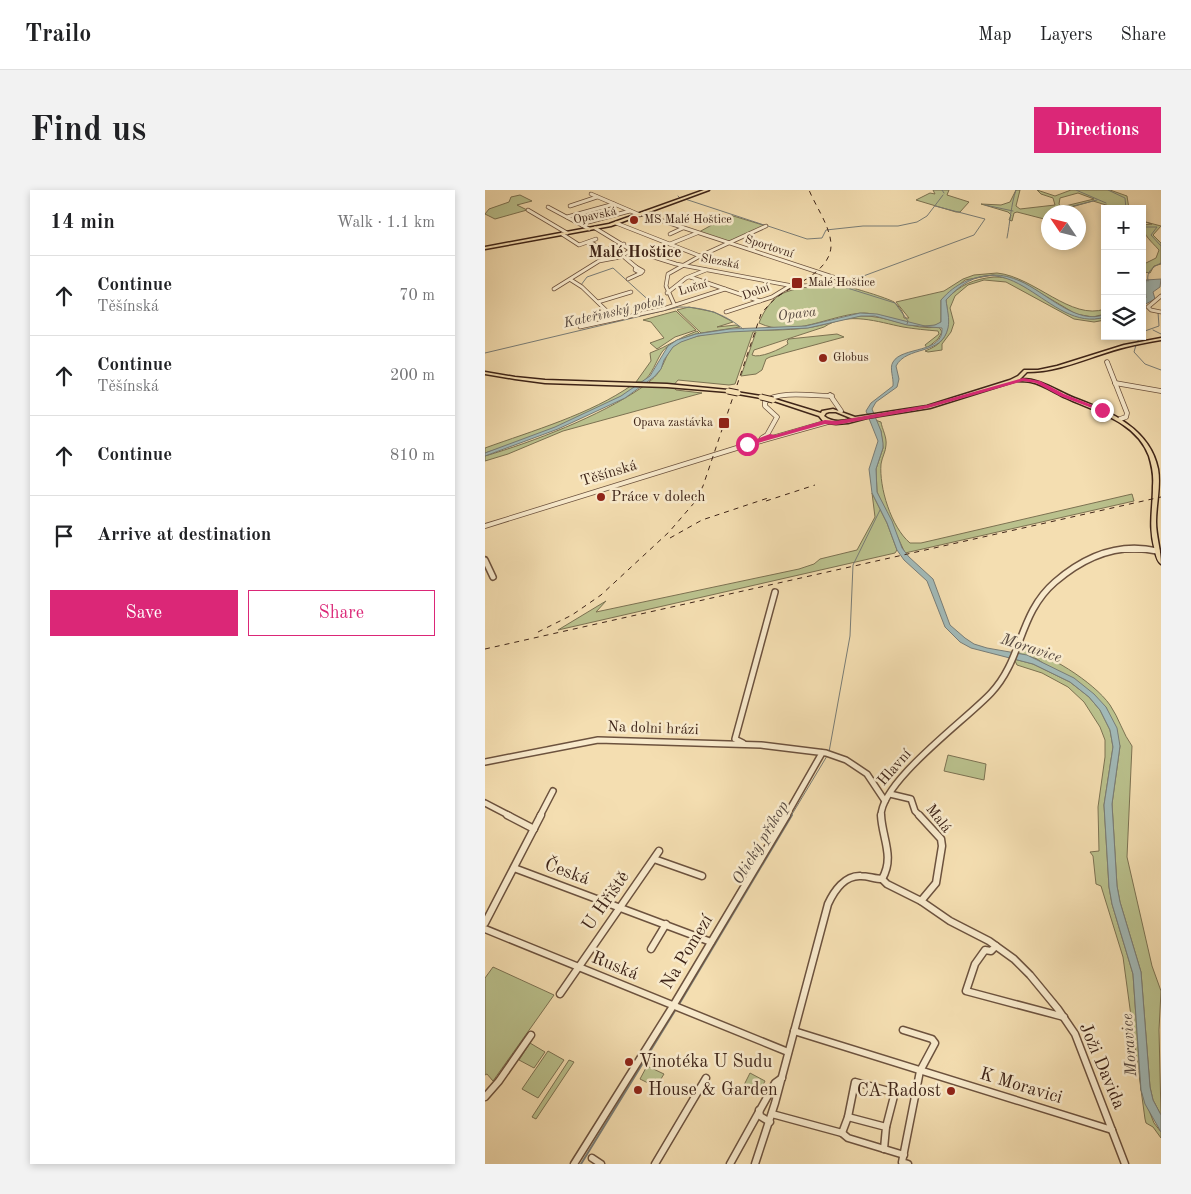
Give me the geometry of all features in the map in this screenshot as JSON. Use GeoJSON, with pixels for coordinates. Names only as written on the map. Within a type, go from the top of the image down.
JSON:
{"type":"FeatureCollection","features":[{"type":"Feature","properties":{"kind":"main road","name":"Opavská"},"geometry":{"type":"LineString","coordinates":[[485,248],[616,223],[707,190]]}},
{"type":"Feature","properties":{"kind":"main road"},"geometry":{"type":"LineString","coordinates":[[810,410],[828,410],[843,413],[851,418],[928,406],[1012,381],[1040,377],[1043,373],[1058,367],[1131,344],[1161,338]]}},
{"type":"Feature","properties":{"kind":"main road"},"geometry":{"type":"LineString","coordinates":[[1012,381],[1026,371],[1033,372],[1058,367]]}},
{"type":"Feature","properties":{"kind":"main road"},"geometry":{"type":"LineString","coordinates":[[1033,372],[1050,389]]}},
{"type":"Feature","properties":{"kind":"main road"},"geometry":{"type":"LineString","coordinates":[[485,373],[524,380],[680,385],[727,391],[810,410],[822,416],[828,422]]}},
{"type":"Feature","properties":{"kind":"main road"},"geometry":{"type":"LineString","coordinates":[[1022,375],[1029,380],[1120,419],[1142,439],[1153,462],[1155,487],[1152,524],[1156,553]]}},
{"type":"Feature","properties":{"kind":"main road","name":"Těšínská"},"geometry":{"type":"LineString","coordinates":[[822,416],[828,410]]}},
{"type":"Feature","properties":{"kind":"main road"},"geometry":{"type":"LineString","coordinates":[[841,421],[843,413]]}},
{"type":"Feature","properties":{"kind":"main road","name":"Těšínská"},"geometry":{"type":"LineString","coordinates":[[828,422],[865,417]]}},
{"type":"Feature","properties":{"kind":"street","name":"Sportovní"},"geometry":{"type":"LineString","coordinates":[[591,194],[630,211],[848,282]]}},
{"type":"Feature","properties":{"kind":"street"},"geometry":{"type":"LineString","coordinates":[[570,206],[597,197]]}},
{"type":"Feature","properties":{"kind":"street"},"geometry":{"type":"LineString","coordinates":[[567,217],[614,204]]}},
{"type":"Feature","properties":{"kind":"street"},"geometry":{"type":"LineString","coordinates":[[549,207],[589,229]]}},
{"type":"Feature","properties":{"kind":"street"},"geometry":{"type":"LineString","coordinates":[[528,210],[567,232]]}},
{"type":"Feature","properties":{"kind":"street"},"geometry":{"type":"LineString","coordinates":[[581,224],[630,211]]}},
{"type":"Feature","properties":{"kind":"street"},"geometry":{"type":"LineString","coordinates":[[616,223],[700,256]]}},
{"type":"Feature","properties":{"kind":"street"},"geometry":{"type":"LineString","coordinates":[[674,304],[667,293],[666,278],[700,256],[766,226]]}},
{"type":"Feature","properties":{"kind":"street","name":"Slezská"},"geometry":{"type":"LineString","coordinates":[[595,228],[631,250],[706,270],[791,285],[840,285],[848,282]]}},
{"type":"Feature","properties":{"kind":"street"},"geometry":{"type":"LineString","coordinates":[[671,232],[684,228]]}},
{"type":"Feature","properties":{"kind":"street"},"geometry":{"type":"LineString","coordinates":[[670,244],[697,232]]}},
{"type":"Feature","properties":{"kind":"street"},"geometry":{"type":"LineString","coordinates":[[562,234],[579,245],[597,239]]}},
{"type":"Feature","properties":{"kind":"street"},"geometry":{"type":"LineString","coordinates":[[589,242],[606,250],[624,244]]}},
{"type":"Feature","properties":{"kind":"street"},"geometry":{"type":"LineString","coordinates":[[627,254],[631,250]]}},
{"type":"Feature","properties":{"kind":"street"},"geometry":{"type":"LineString","coordinates":[[554,289],[599,261],[638,252]]}},
{"type":"Feature","properties":{"kind":"street"},"geometry":{"type":"LineString","coordinates":[[623,256],[643,271],[628,279]]}},
{"type":"Feature","properties":{"kind":"street"},"geometry":{"type":"LineString","coordinates":[[667,293],[690,277],[706,270]]}},
{"type":"Feature","properties":{"kind":"street"},"geometry":{"type":"LineString","coordinates":[[690,277],[760,301]]}},
{"type":"Feature","properties":{"kind":"street"},"geometry":{"type":"LineString","coordinates":[[571,280],[583,287],[615,319]]}},
{"type":"Feature","properties":{"kind":"street","name":"Dolní"},"geometry":{"type":"LineString","coordinates":[[726,312],[760,301],[791,285]]}},
{"type":"Feature","properties":{"kind":"street","name":"Luční"},"geometry":{"type":"LineString","coordinates":[[581,327],[660,310],[725,289]]}},
{"type":"Feature","properties":{"kind":"street"},"geometry":{"type":"LineString","coordinates":[[598,302],[631,292]]}},
{"type":"Feature","properties":{"kind":"street"},"geometry":{"type":"LineString","coordinates":[[1161,296],[1148,307],[1161,312]]}},
{"type":"Feature","properties":{"kind":"street"},"geometry":{"type":"LineString","coordinates":[[1107,362],[1127,413],[1126,417],[1120,419]]}},
{"type":"Feature","properties":{"kind":"street"},"geometry":{"type":"LineString","coordinates":[[1115,382],[1161,391]]}},
{"type":"Feature","properties":{"kind":"street"},"geometry":{"type":"LineString","coordinates":[[747,444],[765,437],[777,417],[765,408],[764,403],[766,400],[780,395],[832,396],[843,413]]}},
{"type":"Feature","properties":{"kind":"street"},"geometry":{"type":"LineString","coordinates":[[828,410],[836,403]]}},
{"type":"Feature","properties":{"kind":"street","name":"Těšínská"},"geometry":{"type":"LineString","coordinates":[[740,447],[817,423],[822,416]]}},
{"type":"Feature","properties":{"kind":"street","name":"Těšínská"},"geometry":{"type":"LineString","coordinates":[[485,526],[773,436],[828,422]]}},
{"type":"Feature","properties":{"kind":"street"},"geometry":{"type":"LineString","coordinates":[[769,430],[778,433],[807,426]]}},
{"type":"Feature","properties":{"kind":"street"},"geometry":{"type":"LineString","coordinates":[[769,430],[773,436]]}},
{"type":"Feature","properties":{"kind":"street","name":"Hlavní"},"geometry":{"type":"LineString","coordinates":[[882,879],[887,873],[889,864],[881,820],[885,801],[918,761],[992,692],[1003,678],[1036,602],[1050,586],[1095,555],[1110,551],[1127,550],[1156,553]]}},
{"type":"Feature","properties":{"kind":"street"},"geometry":{"type":"LineString","coordinates":[[485,560],[493,578]]}},
{"type":"Feature","properties":{"kind":"street"},"geometry":{"type":"LineString","coordinates":[[745,745],[735,739],[775,592]]}},
{"type":"Feature","properties":{"kind":"street","name":"Na dolni hrázi"},"geometry":{"type":"LineString","coordinates":[[485,762],[598,740],[745,745],[826,753],[852,763],[865,772],[885,801]]}},
{"type":"Feature","properties":{"kind":"street","name":"Na Pomezí"},"geometry":{"type":"LineString","coordinates":[[574,1164],[676,1007],[711,942],[826,753]]}},
{"type":"Feature","properties":{"kind":"street"},"geometry":{"type":"LineString","coordinates":[[485,924],[553,791]]}},
{"type":"Feature","properties":{"kind":"street","name":"Malá"},"geometry":{"type":"LineString","coordinates":[[890,794],[911,799],[915,811],[941,838],[942,846],[937,879],[930,892],[921,901]]}},
{"type":"Feature","properties":{"kind":"street"},"geometry":{"type":"LineString","coordinates":[[485,803],[534,829]]}},
{"type":"Feature","properties":{"kind":"street","name":"U Hřiště"},"geometry":{"type":"LineString","coordinates":[[560,994],[659,851]]}},
{"type":"Feature","properties":{"kind":"street"},"geometry":{"type":"LineString","coordinates":[[654,859],[702,876]]}},
{"type":"Feature","properties":{"kind":"street","name":"Česká"},"geometry":{"type":"LineString","coordinates":[[514,868],[711,942]]}},
{"type":"Feature","properties":{"kind":"street"},"geometry":{"type":"LineString","coordinates":[[755,1164],[771,1118],[831,896],[840,885],[853,878],[863,876],[882,879]]}},
{"type":"Feature","properties":{"kind":"street","name":"Joži Davida"},"geometry":{"type":"LineString","coordinates":[[882,879],[887,884],[921,901],[950,921],[996,946],[1030,974],[1075,1034],[1125,1164]]}},
{"type":"Feature","properties":{"kind":"street"},"geometry":{"type":"LineString","coordinates":[[651,949],[666,924]]}},
{"type":"Feature","properties":{"kind":"street","name":"Ruská"},"geometry":{"type":"LineString","coordinates":[[485,929],[788,1052]]}},
{"type":"Feature","properties":{"kind":"street"},"geometry":{"type":"LineString","coordinates":[[996,946],[991,951],[985,950],[981,954],[975,964],[967,991],[1064,1017]]}},
{"type":"Feature","properties":{"kind":"street"},"geometry":{"type":"LineString","coordinates":[[775,1103],[768,1102],[761,1107],[760,1116],[842,1133],[848,1138],[883,1149],[905,1160],[920,1071],[935,1042],[932,1039],[903,1030]]}},
{"type":"Feature","properties":{"kind":"street"},"geometry":{"type":"LineString","coordinates":[[794,1031],[920,1071]]}},
{"type":"Feature","properties":{"kind":"street"},"geometry":{"type":"LineString","coordinates":[[485,1097],[499,1081],[531,1035]]}},
{"type":"Feature","properties":{"kind":"street","name":"K Moravici"},"geometry":{"type":"LineString","coordinates":[[920,1071],[1112,1130]]}},
{"type":"Feature","properties":{"kind":"street"},"geometry":{"type":"LineString","coordinates":[[655,1164],[706,1078]]}},
{"type":"Feature","properties":{"kind":"street"},"geometry":{"type":"LineString","coordinates":[[730,1164],[775,1082],[782,1078]]}},
{"type":"Feature","properties":{"kind":"street"},"geometry":{"type":"LineString","coordinates":[[842,1133],[848,1117],[855,1082],[889,1091],[894,1096],[886,1127],[883,1149]]}},
{"type":"Feature","properties":{"kind":"street"},"geometry":{"type":"LineString","coordinates":[[848,1117],[886,1127]]}},
{"type":"Feature","properties":{"kind":"street"},"geometry":{"type":"LineString","coordinates":[[592,1158],[601,1164]]}},
{"type":"Feature","properties":{"kind":"green space"},"geometry":{"type":"Polygon","coordinates":[[[933,190],[949,190],[947,195],[969,202],[960,212],[956,212],[916,200],[930,193],[935,194],[933,190]]]}},
{"type":"Feature","properties":{"kind":"green space"},"geometry":{"type":"Polygon","coordinates":[[[1016,190],[1020,190],[1016,206],[1020,209],[1041,207],[1041,218],[1017,212],[1014,213],[1012,221],[1009,220],[1011,215],[1008,212],[981,204],[1001,205],[1010,202],[1016,190]]]}},
{"type":"Feature","properties":{"kind":"green space"},"geometry":{"type":"Polygon","coordinates":[[[1037,190],[1055,196],[1071,190],[1110,190],[1127,196],[1128,205],[1106,205],[1093,201],[1079,205],[1069,205],[1094,199],[1078,193],[1060,198],[1060,205],[1055,205],[1053,198],[1041,194],[1037,190]]]}},
{"type":"Feature","properties":{"kind":"green space"},"geometry":{"type":"Polygon","coordinates":[[[520,195],[532,201],[517,205],[527,210],[495,219],[485,214],[489,209],[509,202],[511,197],[520,195]]]}},
{"type":"Feature","properties":{"kind":"green space"},"geometry":{"type":"Polygon","coordinates":[[[730,215],[766,226],[730,242],[699,232],[730,215]]]}},
{"type":"Feature","properties":{"kind":"green space"},"geometry":{"type":"Polygon","coordinates":[[[1146,222],[1161,226],[1153,235],[1161,243],[1161,264],[1154,266],[1150,273],[1146,272],[1146,263],[1156,258],[1159,250],[1146,235],[1146,225],[1152,224],[1146,222]]]}},
{"type":"Feature","properties":{"kind":"green space"},"geometry":{"type":"Polygon","coordinates":[[[997,273],[1011,276],[1079,309],[1092,311],[1101,310],[1101,315],[1093,317],[1076,314],[1020,281],[993,275],[965,280],[941,300],[941,322],[934,325],[915,325],[864,313],[851,314],[798,327],[772,327],[759,323],[769,305],[781,294],[799,288],[821,285],[847,287],[884,298],[896,304],[904,318],[909,318],[896,302],[944,291],[963,279],[974,275],[997,273]]]}},
{"type":"Feature","properties":{"kind":"green space"},"geometry":{"type":"Polygon","coordinates":[[[994,277],[1017,282],[1059,308],[1081,317],[1093,319],[1101,318],[1101,321],[1094,322],[1074,319],[1006,282],[984,280],[968,285],[955,296],[950,308],[954,323],[951,332],[942,344],[942,350],[925,351],[940,342],[947,331],[946,300],[956,290],[980,279],[994,277]]]}},
{"type":"Feature","properties":{"kind":"green space"},"geometry":{"type":"Polygon","coordinates":[[[689,307],[714,312],[733,322],[717,327],[736,325],[740,327],[701,333],[677,310],[689,307]]]}},
{"type":"Feature","properties":{"kind":"green space"},"geometry":{"type":"Polygon","coordinates":[[[676,311],[696,330],[675,337],[657,349],[650,343],[664,338],[651,322],[643,320],[676,311]]]}},
{"type":"Feature","properties":{"kind":"green space"},"geometry":{"type":"Polygon","coordinates":[[[871,316],[919,327],[939,327],[942,332],[938,339],[927,348],[925,345],[939,334],[938,331],[903,327],[863,319],[835,322],[847,318],[871,316]]]}},
{"type":"Feature","properties":{"kind":"green space"},"geometry":{"type":"Polygon","coordinates":[[[832,322],[824,327],[754,350],[752,355],[760,356],[770,353],[788,344],[787,341],[789,339],[837,334],[844,337],[770,357],[766,359],[762,370],[756,374],[741,376],[756,332],[753,332],[735,384],[678,380],[673,386],[676,390],[702,393],[563,431],[508,454],[485,461],[485,456],[566,427],[606,408],[641,388],[660,370],[670,350],[682,341],[712,333],[820,326],[832,322]]]}},
{"type":"Feature","properties":{"kind":"green space"},"geometry":{"type":"Polygon","coordinates":[[[697,331],[699,333],[668,346],[662,352],[646,379],[643,382],[636,382],[651,361],[650,353],[697,331]]]}},
{"type":"Feature","properties":{"kind":"green space"},"geometry":{"type":"Polygon","coordinates":[[[632,385],[639,386],[584,416],[525,440],[485,453],[485,448],[580,413],[632,385]]]}},
{"type":"Feature","properties":{"kind":"green space"},"geometry":{"type":"Polygon","coordinates":[[[875,420],[881,422],[886,439],[886,447],[881,464],[884,495],[897,527],[910,543],[921,543],[1132,494],[1134,501],[905,553],[877,492],[876,469],[883,448],[881,431],[875,420]]]}},
{"type":"Feature","properties":{"kind":"green space"},"geometry":{"type":"Polygon","coordinates":[[[872,493],[887,523],[897,550],[895,553],[558,630],[606,601],[596,612],[799,569],[814,564],[820,559],[857,550],[875,517],[872,493]]]}},
{"type":"Feature","properties":{"kind":"green space"},"geometry":{"type":"Polygon","coordinates":[[[1019,647],[1055,661],[1093,687],[1110,705],[1132,746],[1127,857],[1152,966],[1161,991],[1159,1030],[1161,1115],[1153,1100],[1150,1087],[1141,972],[1117,886],[1112,804],[1120,746],[1106,707],[1037,659],[1017,653],[1019,647]]]}},
{"type":"Feature","properties":{"kind":"green space"},"geometry":{"type":"Polygon","coordinates":[[[1014,659],[1033,664],[1070,682],[1089,697],[1100,710],[1110,730],[1113,747],[1104,805],[1109,887],[1112,904],[1133,974],[1141,1089],[1123,957],[1101,886],[1096,884],[1093,856],[1090,852],[1099,851],[1098,807],[1105,757],[1105,740],[1100,727],[1084,702],[1068,687],[1042,673],[1017,665],[1014,659]]]}},
{"type":"Feature","properties":{"kind":"green space"},"geometry":{"type":"Polygon","coordinates":[[[948,755],[986,764],[984,780],[944,771],[948,755]]]}},
{"type":"Feature","properties":{"kind":"green space"},"geometry":{"type":"Polygon","coordinates":[[[493,967],[554,995],[493,1081],[487,1074],[485,1075],[485,978],[493,967]]]}},
{"type":"Feature","properties":{"kind":"green space"},"geometry":{"type":"Polygon","coordinates":[[[530,1043],[545,1052],[534,1068],[519,1060],[530,1043]]]}},
{"type":"Feature","properties":{"kind":"green space"},"geometry":{"type":"Polygon","coordinates":[[[548,1051],[564,1060],[538,1098],[522,1089],[548,1051]]]}},
{"type":"Feature","properties":{"kind":"green space"},"geometry":{"type":"Polygon","coordinates":[[[569,1060],[574,1062],[536,1119],[532,1117],[569,1060]]]}},
{"type":"Feature","properties":{"kind":"green space"},"geometry":{"type":"Polygon","coordinates":[[[647,1066],[664,1074],[656,1087],[640,1079],[647,1066]]]}},
{"type":"Feature","properties":{"kind":"green space"},"geometry":{"type":"Polygon","coordinates":[[[750,1073],[765,1081],[757,1097],[742,1089],[750,1073]]]}},
{"type":"Feature","properties":{"kind":"green space"},"geometry":{"type":"Polygon","coordinates":[[[1141,1090],[1154,1123],[1161,1132],[1161,1138],[1153,1127],[1146,1123],[1141,1090]]]}},
{"type":"Feature","properties":{"kind":"water"},"geometry":{"type":"Polygon","coordinates":[[[993,275],[1007,276],[1020,281],[1073,312],[1084,316],[1095,317],[1101,315],[1101,317],[1084,319],[1065,312],[1009,279],[989,276],[969,281],[946,300],[949,325],[944,337],[932,347],[901,359],[896,366],[899,379],[897,387],[876,402],[872,409],[881,431],[883,443],[876,469],[877,492],[892,521],[902,548],[933,579],[950,625],[974,644],[1027,655],[1074,678],[1094,694],[1106,707],[1117,728],[1120,746],[1112,804],[1117,886],[1141,972],[1150,1087],[1153,1100],[1161,1115],[1161,1132],[1145,1104],[1141,1090],[1133,974],[1112,904],[1109,887],[1104,805],[1113,747],[1110,730],[1100,710],[1089,697],[1070,682],[1033,664],[971,648],[960,642],[945,627],[927,581],[904,560],[897,550],[887,523],[872,493],[869,469],[878,441],[866,411],[871,403],[893,386],[891,367],[893,362],[898,357],[930,346],[936,342],[941,336],[942,328],[907,325],[875,316],[861,316],[808,328],[730,332],[698,336],[673,347],[664,360],[661,369],[654,377],[625,398],[558,429],[485,456],[485,453],[555,427],[621,396],[650,376],[668,346],[677,340],[696,334],[730,329],[806,326],[860,313],[877,314],[925,326],[935,325],[941,322],[941,300],[958,285],[978,277],[993,275]]]}},
{"type":"Feature","properties":{"kind":"water"},"geometry":{"type":"Polygon","coordinates":[[[1161,279],[1160,287],[1153,292],[1155,299],[1146,304],[1146,295],[1146,280],[1161,279]]]}},
{"type":"Feature","properties":{"kind":"waterway"},"geometry":{"type":"LineString","coordinates":[[1011,211],[1016,190]]}},
{"type":"Feature","properties":{"kind":"waterway"},"geometry":{"type":"LineString","coordinates":[[1076,190],[1106,203]]}},
{"type":"Feature","properties":{"kind":"waterway"},"geometry":{"type":"LineString","coordinates":[[1108,190],[1125,198],[1126,205]]}},
{"type":"Feature","properties":{"kind":"waterway"},"geometry":{"type":"LineString","coordinates":[[768,226],[807,239],[822,238],[826,230],[863,226],[898,226],[917,222],[927,216],[943,195]]}},
{"type":"Feature","properties":{"kind":"waterway"},"geometry":{"type":"LineString","coordinates":[[685,199],[764,225]]}},
{"type":"Feature","properties":{"kind":"waterway"},"geometry":{"type":"LineString","coordinates":[[1077,205],[1097,200]]}},
{"type":"Feature","properties":{"kind":"waterway"},"geometry":{"type":"LineString","coordinates":[[985,205],[1011,211]]}},
{"type":"Feature","properties":{"kind":"waterway"},"geometry":{"type":"LineString","coordinates":[[850,281],[974,235],[985,219],[935,206]]}},
{"type":"Feature","properties":{"kind":"waterway"},"geometry":{"type":"LineString","coordinates":[[1007,238],[1011,211]]}},
{"type":"Feature","properties":{"kind":"waterway"},"geometry":{"type":"LineString","coordinates":[[1146,227],[1157,227],[1151,235],[1161,246]]}},
{"type":"Feature","properties":{"kind":"waterway"},"geometry":{"type":"LineString","coordinates":[[1148,281],[1149,272],[1161,263]]}},
{"type":"Feature","properties":{"kind":"waterway"},"geometry":{"type":"LineString","coordinates":[[581,285],[587,277],[613,268],[654,305],[663,308]]}},
{"type":"Feature","properties":{"kind":"waterway"},"geometry":{"type":"LineString","coordinates":[[844,287],[895,303],[908,321],[907,324]]}},
{"type":"Feature","properties":{"kind":"waterway","name":"Kateřinský potok"},"geometry":{"type":"LineString","coordinates":[[485,353],[679,307],[713,312],[736,323],[743,329]]}},
{"type":"Feature","properties":{"kind":"waterway"},"geometry":{"type":"LineString","coordinates":[[1146,331],[1159,326],[1158,312]]}},
{"type":"Feature","properties":{"kind":"waterway"},"geometry":{"type":"LineString","coordinates":[[1153,330],[1161,334]]}},
{"type":"Feature","properties":{"kind":"waterway"},"geometry":{"type":"LineString","coordinates":[[1136,345],[1134,352],[1145,364],[1161,370]]}},
{"type":"Feature","properties":{"kind":"waterway","name":"Otický příkop"},"geometry":{"type":"LineString","coordinates":[[829,752],[850,636],[853,565],[880,510]]}},
{"type":"Feature","properties":{"kind":"waterway","name":"Otický příkop"},"geometry":{"type":"LineString","coordinates":[[791,816],[827,756]]}},
{"type":"Feature","properties":{"kind":"waterway","name":"Otický příkop"},"geometry":{"type":"LineString","coordinates":[[678,1006],[792,815]]}},
{"type":"Feature","properties":{"kind":"waterway","name":"Otický příkop"},"geometry":{"type":"LineString","coordinates":[[581,1164],[676,1009]]}},
{"type":"Feature","properties":{"kind":"railway"},"geometry":{"type":"LineString","coordinates":[[538,632],[572,615],[601,595],[669,532],[694,503],[703,486],[761,314],[777,297],[819,269],[826,262],[830,253],[831,244],[828,230],[809,190]]}},
{"type":"Feature","properties":{"kind":"railway"},"geometry":{"type":"LineString","coordinates":[[766,501],[815,485]]}},
{"type":"Feature","properties":{"kind":"railway"},"geometry":{"type":"LineString","coordinates":[[670,538],[702,520],[771,497]]}},
{"type":"Feature","properties":{"kind":"railway"},"geometry":{"type":"LineString","coordinates":[[485,649],[1161,497]]}},
{"type":"Feature","properties":{"kind":"place","name":"MS Malé Hoštice"},"geometry":{"type":"Point","coordinates":[634,220]}},
{"type":"Feature","properties":{"kind":"place","name":"Malé Hoštice"},"geometry":{"type":"Point","coordinates":[797,283]}},
{"type":"Feature","properties":{"kind":"place","name":"Globus"},"geometry":{"type":"Point","coordinates":[823,358]}},
{"type":"Feature","properties":{"kind":"place","name":"Opava zastávka"},"geometry":{"type":"Point","coordinates":[724,423]}},
{"type":"Feature","properties":{"kind":"place","name":"Práce v dolech"},"geometry":{"type":"Point","coordinates":[601,497]}},
{"type":"Feature","properties":{"kind":"place","name":"Vinotéka U Sudu"},"geometry":{"type":"Point","coordinates":[629,1062]}},
{"type":"Feature","properties":{"kind":"place","name":"House & Garden"},"geometry":{"type":"Point","coordinates":[638,1090]}},
{"type":"Feature","properties":{"kind":"place","name":"CA Radost"},"geometry":{"type":"Point","coordinates":[951,1091]}},
{"type":"Feature","properties":{"kind":"district","name":"Malé Hoštice"},"geometry":{"type":"Point","coordinates":[635,253]}},
{"type":"Feature","properties":{"kind":"route"},"geometry":{"type":"LineString","coordinates":[[747,444],[772,435],[774,437],[825,422],[836,423],[928,406],[1023,379],[1038,382],[1062,395],[1102,410]]}},
{"type":"Feature","properties":{"kind":"water label","name":"Opava"},"geometry":{"type":"Point","coordinates":[797,314]}},
{"type":"Feature","properties":{"kind":"water label","name":"Moravice"},"geometry":{"type":"Point","coordinates":[1031,649]}},
{"type":"Feature","properties":{"kind":"water label","name":"Moravice"},"geometry":{"type":"Point","coordinates":[1130,1045]}}]}
